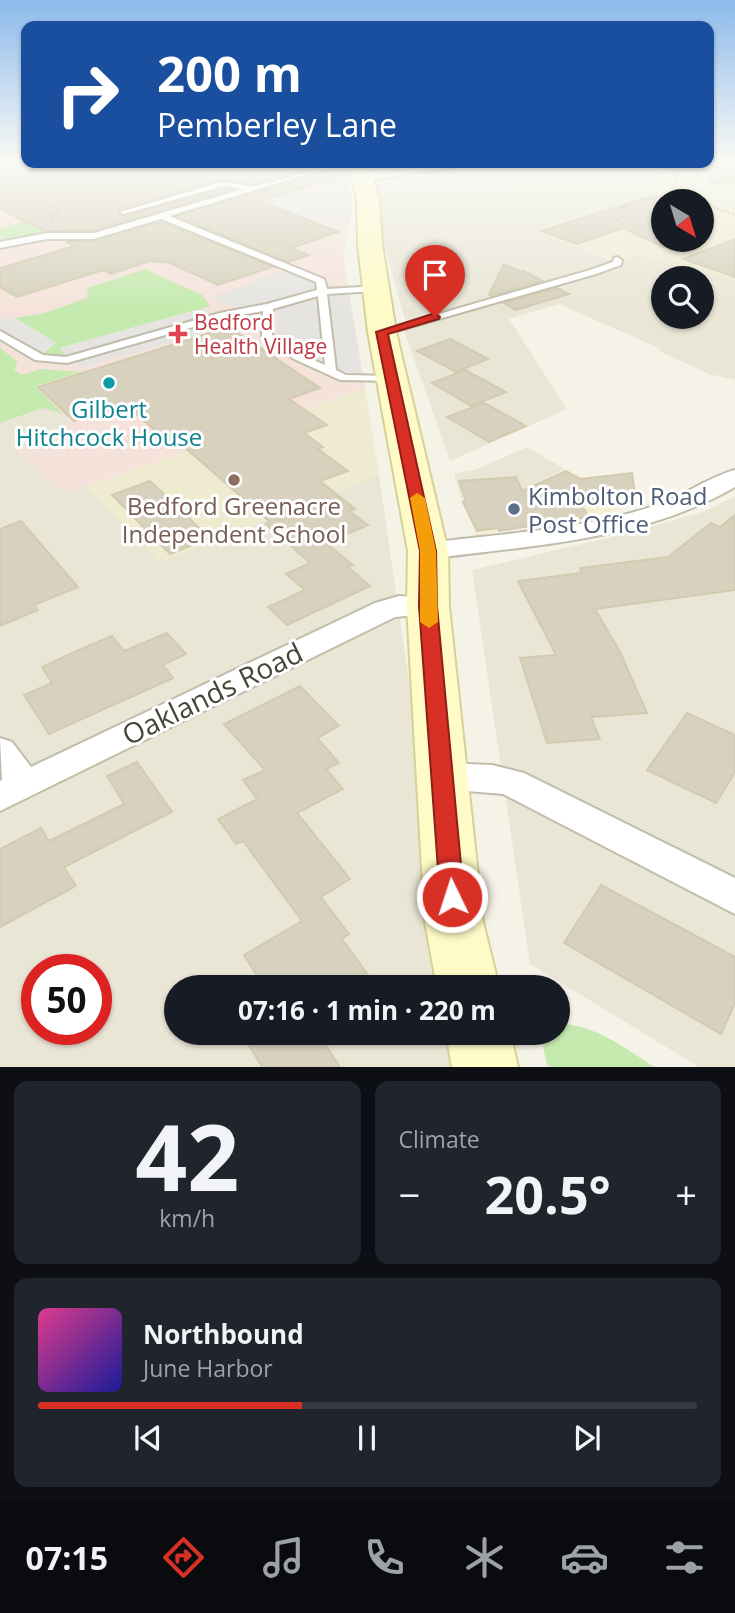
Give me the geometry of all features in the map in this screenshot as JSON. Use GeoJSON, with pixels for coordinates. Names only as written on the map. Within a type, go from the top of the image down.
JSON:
{"type":"FeatureCollection","features":[{"type":"Feature","properties":{"kind":"main road"},"geometry":{"type":"LineString","coordinates":[[368,210],[370,245],[382,332],[428,551],[428,606],[454,922],[465,975]]}},
{"type":"Feature","properties":{"kind":"main road"},"geometry":{"type":"LineString","coordinates":[[481,1045],[485,1067]]}},
{"type":"Feature","properties":{"kind":"street"},"geometry":{"type":"LineString","coordinates":[[428,551],[565,535],[636,518],[730,485]]}},
{"type":"Feature","properties":{"kind":"street","name":"Oaklands Road"},"geometry":{"type":"LineString","coordinates":[[12,790],[385,610],[400,605],[428,606]]}},
{"type":"Feature","properties":{"kind":"street"},"geometry":{"type":"LineString","coordinates":[[0,751],[12,790]]}},
{"type":"Feature","properties":{"kind":"street"},"geometry":{"type":"LineString","coordinates":[[443,776],[492,778],[512,783],[735,897]]}},
{"type":"Feature","properties":{"kind":"lane"},"geometry":{"type":"LineString","coordinates":[[124,212],[132,210]]}},
{"type":"Feature","properties":{"kind":"lane"},"geometry":{"type":"LineString","coordinates":[[0,245],[47,236],[94,236],[183,210]]}},
{"type":"Feature","properties":{"kind":"lane"},"geometry":{"type":"LineString","coordinates":[[162,216],[321,281],[331,373]]}},
{"type":"Feature","properties":{"kind":"lane"},"geometry":{"type":"LineString","coordinates":[[382,332],[593,271],[618,263],[617,260]]}},
{"type":"Feature","properties":{"kind":"lane"},"geometry":{"type":"LineString","coordinates":[[0,334],[36,358],[49,362],[67,360],[224,315],[268,307],[322,292],[375,288]]}},
{"type":"Feature","properties":{"kind":"lane"},"geometry":{"type":"LineString","coordinates":[[268,307],[267,336],[298,357],[344,378],[392,379]]}},
{"type":"Feature","properties":{"kind":"path"},"geometry":{"type":"LineString","coordinates":[[48,225],[59,210]]}},
{"type":"Feature","properties":{"kind":"path"},"geometry":{"type":"LineString","coordinates":[[616,220],[624,217],[620,210]]}},
{"type":"Feature","properties":{"kind":"shaded area","name":"Bedford Health Village"},"geometry":{"type":"Polygon","coordinates":[[[0,210],[351,210],[343,257],[365,388],[66,494],[9,445],[72,423],[63,414],[43,408],[0,423],[0,210]]]}},
{"type":"Feature","properties":{"kind":"shaded area"},"geometry":{"type":"Polygon","coordinates":[[[273,210],[351,210],[351,219],[331,222],[323,219],[308,223],[273,210]]]}},
{"type":"Feature","properties":{"kind":"shaded area"},"geometry":{"type":"Polygon","coordinates":[[[380,210],[604,210],[537,231],[614,261],[406,322],[382,238],[380,210]]]}},
{"type":"Feature","properties":{"kind":"shaded area"},"geometry":{"type":"Polygon","coordinates":[[[604,210],[651,210],[651,252],[714,252],[714,210],[735,210],[735,281],[714,275],[714,266],[679,266],[638,255],[622,260],[613,259],[536,231],[604,210]]]}},
{"type":"Feature","properties":{"kind":"shaded area"},"geometry":{"type":"Polygon","coordinates":[[[638,255],[679,266],[651,266],[651,329],[714,329],[714,275],[735,281],[735,380],[709,374],[659,351],[661,349],[559,304],[509,319],[567,409],[450,461],[404,330],[623,265],[622,260],[638,255]]]}},
{"type":"Feature","properties":{"kind":"shaded area"},"geometry":{"type":"Polygon","coordinates":[[[297,266],[329,280],[330,286],[257,306],[236,308],[212,297],[297,266]]]}},
{"type":"Feature","properties":{"kind":"shaded area"},"geometry":{"type":"Polygon","coordinates":[[[334,295],[349,295],[362,372],[354,375],[303,355],[275,335],[280,309],[334,295]]]}},
{"type":"Feature","properties":{"kind":"shaded area"},"geometry":{"type":"Polygon","coordinates":[[[204,308],[230,326],[81,368],[59,348],[204,308]]]}},
{"type":"Feature","properties":{"kind":"shaded area"},"geometry":{"type":"Polygon","coordinates":[[[15,318],[56,343],[43,353],[27,359],[0,341],[0,320],[15,318]]]}},
{"type":"Feature","properties":{"kind":"shaded area","name":"Bedford Greenacre Independent School"},"geometry":{"type":"Polygon","coordinates":[[[365,388],[379,475],[160,562],[86,486],[365,388]]]}},
{"type":"Feature","properties":{"kind":"shaded area"},"geometry":{"type":"Polygon","coordinates":[[[43,408],[63,414],[73,423],[10,445],[66,494],[86,486],[160,562],[379,475],[451,975],[164,975],[164,1045],[462,1045],[465,1067],[0,1067],[0,423],[43,408]]]}},
{"type":"Feature","properties":{"kind":"shaded area"},"geometry":{"type":"Polygon","coordinates":[[[527,447],[565,469],[525,489],[515,490],[516,496],[462,501],[454,473],[475,470],[527,447]]]}},
{"type":"Feature","properties":{"kind":"shaded area"},"geometry":{"type":"Polygon","coordinates":[[[565,469],[643,501],[593,517],[476,535],[462,501],[516,496],[514,490],[525,489],[565,469]]]}},
{"type":"Feature","properties":{"kind":"shaded area"},"geometry":{"type":"Polygon","coordinates":[[[735,496],[735,1067],[699,1067],[570,988],[570,975],[548,975],[530,964],[472,570],[637,531],[705,511],[735,496]]]}},
{"type":"Feature","properties":{"kind":"green space"},"geometry":{"type":"Polygon","coordinates":[[[60,210],[70,210],[111,228],[90,234],[35,234],[0,241],[0,229],[60,210]]]}},
{"type":"Feature","properties":{"kind":"green space"},"geometry":{"type":"Polygon","coordinates":[[[145,269],[202,295],[210,306],[60,348],[66,355],[49,357],[43,353],[56,343],[15,318],[45,313],[87,298],[88,288],[145,269]]]}},
{"type":"Feature","properties":{"kind":"green space"},"geometry":{"type":"Polygon","coordinates":[[[0,348],[18,362],[14,369],[21,375],[41,369],[82,372],[35,386],[63,414],[43,408],[0,423],[0,348]]]}},
{"type":"Feature","properties":{"kind":"green space"},"geometry":{"type":"Polygon","coordinates":[[[570,1025],[597,1033],[655,1067],[551,1067],[547,1065],[543,1045],[570,1045],[570,1025]]]}},
{"type":"Feature","properties":{"kind":"building"},"geometry":{"type":"Polygon","coordinates":[[[2,210],[119,210],[117,213],[125,217],[150,210],[163,210],[94,230],[44,231],[2,210]]]}},
{"type":"Feature","properties":{"kind":"building"},"geometry":{"type":"Polygon","coordinates":[[[198,210],[282,210],[338,232],[291,248],[309,255],[288,262],[177,216],[198,210]]]}},
{"type":"Feature","properties":{"kind":"building"},"geometry":{"type":"Polygon","coordinates":[[[608,210],[651,210],[651,241],[623,228],[577,244],[541,231],[608,210]]]}},
{"type":"Feature","properties":{"kind":"building"},"geometry":{"type":"Polygon","coordinates":[[[161,222],[272,267],[218,285],[170,263],[150,261],[111,274],[103,270],[17,297],[0,287],[0,268],[75,246],[66,242],[95,242],[161,222]]]}},
{"type":"Feature","properties":{"kind":"building"},"geometry":{"type":"Polygon","coordinates":[[[735,239],[735,277],[714,270],[714,266],[703,266],[683,259],[701,252],[714,252],[714,247],[735,239]]]}},
{"type":"Feature","properties":{"kind":"building"},"geometry":{"type":"Polygon","coordinates":[[[504,264],[543,281],[491,296],[489,295],[504,264]]]}},
{"type":"Feature","properties":{"kind":"building"},"geometry":{"type":"Polygon","coordinates":[[[557,288],[569,294],[516,310],[504,303],[557,288]]]}},
{"type":"Feature","properties":{"kind":"building"},"geometry":{"type":"Polygon","coordinates":[[[229,327],[320,388],[289,399],[327,425],[304,433],[323,447],[318,449],[348,471],[320,481],[355,509],[349,511],[368,525],[326,543],[353,565],[348,567],[370,586],[287,625],[268,607],[305,590],[286,574],[310,563],[266,524],[270,522],[174,438],[167,441],[126,405],[74,421],[38,387],[229,327]]]}},
{"type":"Feature","properties":{"kind":"building"},"geometry":{"type":"Polygon","coordinates":[[[450,339],[488,359],[456,372],[417,351],[450,339]]]}},
{"type":"Feature","properties":{"kind":"building"},"geometry":{"type":"Polygon","coordinates":[[[465,370],[506,392],[471,406],[432,383],[465,370]]]}},
{"type":"Feature","properties":{"kind":"building"},"geometry":{"type":"Polygon","coordinates":[[[484,403],[526,426],[489,442],[447,417],[484,403]]]}},
{"type":"Feature","properties":{"kind":"building"},"geometry":{"type":"Polygon","coordinates":[[[566,471],[580,479],[632,473],[635,493],[591,500],[593,503],[581,505],[589,517],[499,531],[498,528],[477,531],[463,502],[466,501],[459,481],[516,477],[522,491],[566,471]]]}},
{"type":"Feature","properties":{"kind":"building"},"geometry":{"type":"Polygon","coordinates":[[[150,481],[210,538],[170,554],[112,495],[150,481]]]}},
{"type":"Feature","properties":{"kind":"building"},"geometry":{"type":"Polygon","coordinates":[[[735,515],[735,590],[595,609],[620,652],[647,713],[591,717],[600,739],[547,743],[520,658],[556,655],[518,581],[582,573],[580,568],[668,557],[711,523],[720,527],[735,515]]]}},
{"type":"Feature","properties":{"kind":"building"},"geometry":{"type":"Polygon","coordinates":[[[21,521],[78,587],[34,605],[38,610],[0,626],[0,529],[21,521]]]}},
{"type":"Feature","properties":{"kind":"building"},"geometry":{"type":"Polygon","coordinates":[[[167,633],[186,654],[163,665],[173,678],[49,734],[24,695],[52,683],[42,667],[81,649],[112,636],[124,651],[167,633]]]}},
{"type":"Feature","properties":{"kind":"building"},"geometry":{"type":"Polygon","coordinates":[[[300,686],[339,726],[317,738],[339,763],[326,769],[343,789],[297,813],[350,879],[321,897],[349,934],[342,939],[368,975],[256,975],[244,955],[302,921],[243,841],[236,844],[218,819],[257,799],[243,780],[265,770],[224,724],[300,686]]]}},
{"type":"Feature","properties":{"kind":"building"},"geometry":{"type":"Polygon","coordinates":[[[687,713],[735,735],[735,772],[716,803],[647,770],[687,713]]]}},
{"type":"Feature","properties":{"kind":"building"},"geometry":{"type":"Polygon","coordinates":[[[137,762],[172,812],[64,867],[76,886],[0,927],[0,849],[41,828],[49,841],[124,804],[107,776],[137,762]]]}},
{"type":"Feature","properties":{"kind":"building"},"geometry":{"type":"Polygon","coordinates":[[[601,885],[735,957],[735,1003],[721,1034],[564,943],[601,885]]]}},
{"type":"Feature","properties":{"kind":"building"},"geometry":{"type":"Polygon","coordinates":[[[249,1045],[326,1045],[340,1067],[262,1067],[249,1045]]]}},
{"type":"Feature","properties":{"kind":"slow traffic"},"geometry":{"type":"LineString","coordinates":[[417,498],[428,551],[429,622]]}},
{"type":"Feature","properties":{"kind":"place","name":"Bedford Health Village"},"geometry":{"type":"Point","coordinates":[178,334]}},
{"type":"Feature","properties":{"kind":"place","name":"Gilbert Hitchcock House"},"geometry":{"type":"Point","coordinates":[109,383]}},
{"type":"Feature","properties":{"kind":"place","name":"Bedford Greenacre Independent School"},"geometry":{"type":"Point","coordinates":[234,480]}},
{"type":"Feature","properties":{"kind":"place","name":"Kimbolton Road Post Office"},"geometry":{"type":"Point","coordinates":[514,509]}},
{"type":"Feature","properties":{"kind":"route"},"geometry":{"type":"LineString","coordinates":[[435,317],[382,332],[428,551],[428,606],[452,897]]}}]}
